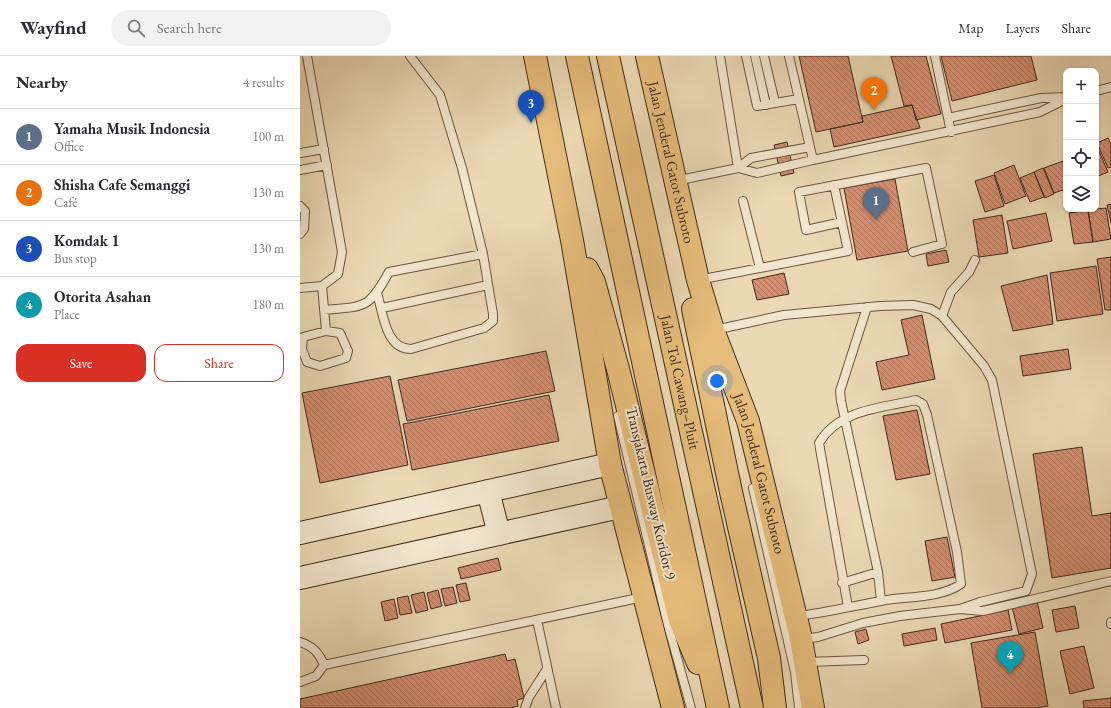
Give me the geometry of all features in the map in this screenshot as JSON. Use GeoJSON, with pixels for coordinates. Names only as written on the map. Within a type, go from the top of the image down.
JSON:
{"type":"FeatureCollection","features":[{"type":"Feature","properties":{"kind":"highway"},"geometry":{"type":"LineString","coordinates":[[535,56],[572,240],[610,464],[673,708]]}},
{"type":"Feature","properties":{"kind":"highway","name":"Jalan Tol Cawang–Pluit"},"geometry":{"type":"LineString","coordinates":[[577,56],[717,708]]}},
{"type":"Feature","properties":{"kind":"highway","name":"Jalan Tol Cawang–Pluit"},"geometry":{"type":"LineString","coordinates":[[608,56],[752,708]]}},
{"type":"Feature","properties":{"kind":"highway"},"geometry":{"type":"LineString","coordinates":[[636,56],[681,262],[691,297],[731,492],[768,650],[775,708]]}},
{"type":"Feature","properties":{"kind":"highway","name":"Jalan Jenderal Gatot Subroto"},"geometry":{"type":"LineString","coordinates":[[647,56],[674,181],[698,280],[713,330],[748,421],[796,616],[813,708]]}},
{"type":"Feature","properties":{"kind":"highway"},"geometry":{"type":"LineString","coordinates":[[572,240],[594,282],[618,369],[680,620],[717,708]]}},
{"type":"Feature","properties":{"kind":"main road"},"geometry":{"type":"LineString","coordinates":[[300,533],[610,464]]}},
{"type":"Feature","properties":{"kind":"main road"},"geometry":{"type":"LineString","coordinates":[[488,491],[499,534]]}},
{"type":"Feature","properties":{"kind":"main road"},"geometry":{"type":"LineString","coordinates":[[300,578],[620,507]]}},
{"type":"Feature","properties":{"kind":"lane"},"geometry":{"type":"LineString","coordinates":[[300,288],[322,286],[338,274],[342,252],[307,56]]}},
{"type":"Feature","properties":{"kind":"lane"},"geometry":{"type":"LineString","coordinates":[[377,293],[388,332],[394,344],[400,348],[411,349],[484,328],[493,321],[483,254],[462,168],[440,95],[410,56]]}},
{"type":"Feature","properties":{"kind":"lane"},"geometry":{"type":"LineString","coordinates":[[720,56],[738,168]]}},
{"type":"Feature","properties":{"kind":"lane"},"geometry":{"type":"LineString","coordinates":[[746,56],[757,106],[799,99]]}},
{"type":"Feature","properties":{"kind":"lane"},"geometry":{"type":"LineString","coordinates":[[755,56],[766,105]]}},
{"type":"Feature","properties":{"kind":"lane"},"geometry":{"type":"LineString","coordinates":[[764,56],[775,103]]}},
{"type":"Feature","properties":{"kind":"lane"},"geometry":{"type":"LineString","coordinates":[[788,56],[813,160]]}},
{"type":"Feature","properties":{"kind":"lane"},"geometry":{"type":"LineString","coordinates":[[934,56],[951,132]]}},
{"type":"Feature","properties":{"kind":"lane"},"geometry":{"type":"LineString","coordinates":[[1099,90],[1111,87]]}},
{"type":"Feature","properties":{"kind":"lane"},"geometry":{"type":"LineString","coordinates":[[948,118],[1041,98],[1063,98]]}},
{"type":"Feature","properties":{"kind":"lane"},"geometry":{"type":"LineString","coordinates":[[738,168],[757,173],[1040,112],[1063,100]]}},
{"type":"Feature","properties":{"kind":"lane"},"geometry":{"type":"LineString","coordinates":[[674,181],[738,168],[751,158],[810,147]]}},
{"type":"Feature","properties":{"kind":"lane"},"geometry":{"type":"LineString","coordinates":[[300,153],[324,149]]}},
{"type":"Feature","properties":{"kind":"lane"},"geometry":{"type":"LineString","coordinates":[[300,170],[327,165]]}},
{"type":"Feature","properties":{"kind":"lane"},"geometry":{"type":"LineString","coordinates":[[842,222],[806,230],[799,192],[926,168],[942,244],[913,252]]}},
{"type":"Feature","properties":{"kind":"lane"},"geometry":{"type":"LineString","coordinates":[[698,280],[848,250],[834,185]]}},
{"type":"Feature","properties":{"kind":"lane"},"geometry":{"type":"LineString","coordinates":[[743,201],[760,268]]}},
{"type":"Feature","properties":{"kind":"lane"},"geometry":{"type":"LineString","coordinates":[[300,206],[306,211],[304,229],[300,234]]}},
{"type":"Feature","properties":{"kind":"lane"},"geometry":{"type":"LineString","coordinates":[[324,310],[364,306],[377,293],[389,272],[483,254]]}},
{"type":"Feature","properties":{"kind":"lane"},"geometry":{"type":"LineString","coordinates":[[942,316],[951,292],[969,272],[975,260]]}},
{"type":"Feature","properties":{"kind":"lane"},"geometry":{"type":"LineString","coordinates":[[594,282],[607,361]]}},
{"type":"Feature","properties":{"kind":"lane"},"geometry":{"type":"LineString","coordinates":[[322,286],[326,330]]}},
{"type":"Feature","properties":{"kind":"lane"},"geometry":{"type":"LineString","coordinates":[[382,308],[488,286]]}},
{"type":"Feature","properties":{"kind":"lane"},"geometry":{"type":"LineString","coordinates":[[713,330],[784,316],[867,307],[913,305],[931,308],[942,316],[984,366],[992,380],[1032,574],[1026,591],[980,602],[960,609]]}},
{"type":"Feature","properties":{"kind":"lane"},"geometry":{"type":"LineString","coordinates":[[867,307],[840,391],[878,572],[881,601]]}},
{"type":"Feature","properties":{"kind":"lane"},"geometry":{"type":"LineString","coordinates":[[326,330],[340,333],[348,351],[346,358],[320,366],[307,362],[302,349],[303,337],[326,330]]}},
{"type":"Feature","properties":{"kind":"lane"},"geometry":{"type":"LineString","coordinates":[[796,616],[848,607],[881,601],[952,589],[961,584],[956,552],[927,415],[923,404],[916,400],[846,418],[824,433],[819,443],[842,583],[848,607]]}},
{"type":"Feature","properties":{"kind":"lane","name":"Transjakarta Busway Koridor 9"},"geometry":{"type":"LineString","coordinates":[[616,408],[668,625],[691,708]]}},
{"type":"Feature","properties":{"kind":"lane"},"geometry":{"type":"LineString","coordinates":[[748,421],[752,478],[795,672],[799,708]]}},
{"type":"Feature","properties":{"kind":"lane"},"geometry":{"type":"LineString","coordinates":[[842,583],[878,572]]}},
{"type":"Feature","properties":{"kind":"lane"},"geometry":{"type":"LineString","coordinates":[[801,639],[818,637],[864,623],[893,617],[960,609],[983,611],[1111,581]]}},
{"type":"Feature","properties":{"kind":"lane"},"geometry":{"type":"LineString","coordinates":[[300,682],[316,676],[324,665],[644,597]]}},
{"type":"Feature","properties":{"kind":"lane"},"geometry":{"type":"LineString","coordinates":[[537,620],[556,708]]}},
{"type":"Feature","properties":{"kind":"lane"},"geometry":{"type":"LineString","coordinates":[[300,642],[309,645],[316,650],[324,665]]}},
{"type":"Feature","properties":{"kind":"lane"},"geometry":{"type":"LineString","coordinates":[[805,662],[864,660]]}},
{"type":"Feature","properties":{"kind":"lane"},"geometry":{"type":"LineString","coordinates":[[525,708],[529,697],[547,669]]}},
{"type":"Feature","properties":{"kind":"building"},"geometry":{"type":"Polygon","coordinates":[[[799,56],[848,56],[863,122],[816,132],[799,56]]]}},
{"type":"Feature","properties":{"kind":"building"},"geometry":{"type":"Polygon","coordinates":[[[891,56],[926,56],[941,114],[916,120],[912,105],[904,106],[891,56]]]}},
{"type":"Feature","properties":{"kind":"building"},"geometry":{"type":"Polygon","coordinates":[[[941,56],[1031,56],[1037,80],[952,101],[941,56]]]}},
{"type":"Feature","properties":{"kind":"building"},"geometry":{"type":"Polygon","coordinates":[[[912,105],[920,128],[834,147],[830,129],[863,122],[862,116],[912,105]]]}},
{"type":"Feature","properties":{"kind":"building"},"geometry":{"type":"Polygon","coordinates":[[[1108,138],[1111,144],[1111,167],[1108,168],[1099,148],[1099,142],[1108,138]]]}},
{"type":"Feature","properties":{"kind":"building"},"geometry":{"type":"Polygon","coordinates":[[[787,142],[794,173],[781,176],[774,145],[787,142]]]}},
{"type":"Feature","properties":{"kind":"building"},"geometry":{"type":"Polygon","coordinates":[[[1099,151],[1108,172],[1099,176],[1099,151]]]}},
{"type":"Feature","properties":{"kind":"building"},"geometry":{"type":"Polygon","coordinates":[[[1063,161],[1063,190],[1054,193],[1044,168],[1063,161]]]}},
{"type":"Feature","properties":{"kind":"building"},"geometry":{"type":"Polygon","coordinates":[[[1014,165],[1026,196],[1005,204],[994,173],[1014,165]]]}},
{"type":"Feature","properties":{"kind":"building"},"geometry":{"type":"Polygon","coordinates":[[[1043,168],[1054,194],[1045,198],[1034,172],[1043,168]]]}},
{"type":"Feature","properties":{"kind":"building"},"geometry":{"type":"Polygon","coordinates":[[[1034,172],[1044,197],[1030,202],[1020,178],[1034,172]]]}},
{"type":"Feature","properties":{"kind":"building"},"geometry":{"type":"Polygon","coordinates":[[[994,175],[1004,206],[985,212],[975,181],[994,175]]]}},
{"type":"Feature","properties":{"kind":"building"},"geometry":{"type":"Polygon","coordinates":[[[895,179],[908,251],[857,260],[844,188],[895,179]]]}},
{"type":"Feature","properties":{"kind":"building"},"geometry":{"type":"Polygon","coordinates":[[[1111,204],[1111,223],[1107,205],[1111,204]]]}},
{"type":"Feature","properties":{"kind":"building"},"geometry":{"type":"Polygon","coordinates":[[[1106,208],[1111,239],[1093,242],[1088,212],[1099,212],[1099,209],[1106,208]]]}},
{"type":"Feature","properties":{"kind":"building"},"geometry":{"type":"Polygon","coordinates":[[[1088,212],[1093,242],[1074,244],[1069,213],[1088,212]]]}},
{"type":"Feature","properties":{"kind":"building"},"geometry":{"type":"Polygon","coordinates":[[[1046,213],[1052,241],[1013,249],[1007,221],[1046,213]]]}},
{"type":"Feature","properties":{"kind":"building"},"geometry":{"type":"Polygon","coordinates":[[[1002,215],[1008,253],[979,257],[973,220],[1002,215]]]}},
{"type":"Feature","properties":{"kind":"building"},"geometry":{"type":"Polygon","coordinates":[[[946,250],[949,262],[928,266],[926,254],[946,250]]]}},
{"type":"Feature","properties":{"kind":"building"},"geometry":{"type":"Polygon","coordinates":[[[1111,257],[1111,310],[1105,310],[1097,259],[1111,257]]]}},
{"type":"Feature","properties":{"kind":"building"},"geometry":{"type":"Polygon","coordinates":[[[1096,266],[1103,314],[1057,321],[1050,273],[1096,266]]]}},
{"type":"Feature","properties":{"kind":"building"},"geometry":{"type":"Polygon","coordinates":[[[784,273],[789,294],[757,300],[752,280],[784,273]]]}},
{"type":"Feature","properties":{"kind":"building"},"geometry":{"type":"Polygon","coordinates":[[[1047,275],[1053,324],[1013,331],[1001,286],[1047,275]]]}},
{"type":"Feature","properties":{"kind":"building"},"geometry":{"type":"Polygon","coordinates":[[[922,315],[935,379],[882,390],[876,362],[909,355],[901,320],[922,315]]]}},
{"type":"Feature","properties":{"kind":"building"},"geometry":{"type":"Polygon","coordinates":[[[1068,349],[1071,369],[1023,376],[1020,356],[1068,349]]]}},
{"type":"Feature","properties":{"kind":"building"},"geometry":{"type":"Polygon","coordinates":[[[546,351],[555,391],[407,421],[398,380],[546,351]]]}},
{"type":"Feature","properties":{"kind":"building"},"geometry":{"type":"Polygon","coordinates":[[[390,376],[408,465],[320,483],[302,393],[390,376]]]}},
{"type":"Feature","properties":{"kind":"building"},"geometry":{"type":"Polygon","coordinates":[[[549,395],[559,441],[412,470],[403,424],[549,395]]]}},
{"type":"Feature","properties":{"kind":"building"},"geometry":{"type":"Polygon","coordinates":[[[917,410],[930,474],[896,480],[883,416],[917,410]]]}},
{"type":"Feature","properties":{"kind":"building"},"geometry":{"type":"Polygon","coordinates":[[[1082,447],[1092,516],[1111,513],[1111,568],[1052,578],[1033,454],[1082,447]]]}},
{"type":"Feature","properties":{"kind":"building"},"geometry":{"type":"Polygon","coordinates":[[[947,537],[955,577],[932,581],[925,541],[947,537]]]}},
{"type":"Feature","properties":{"kind":"building"},"geometry":{"type":"Polygon","coordinates":[[[498,558],[501,570],[461,579],[458,568],[498,558]]]}},
{"type":"Feature","properties":{"kind":"building"},"geometry":{"type":"Polygon","coordinates":[[[466,583],[470,600],[460,602],[456,585],[466,583]]]}},
{"type":"Feature","properties":{"kind":"building"},"geometry":{"type":"Polygon","coordinates":[[[453,587],[457,603],[445,606],[441,589],[453,587]]]}},
{"type":"Feature","properties":{"kind":"building"},"geometry":{"type":"Polygon","coordinates":[[[438,590],[442,606],[431,609],[427,593],[438,590]]]}},
{"type":"Feature","properties":{"kind":"building"},"geometry":{"type":"Polygon","coordinates":[[[424,592],[428,610],[416,613],[411,595],[424,592]]]}},
{"type":"Feature","properties":{"kind":"building"},"geometry":{"type":"Polygon","coordinates":[[[408,596],[412,613],[400,615],[397,598],[408,596]]]}},
{"type":"Feature","properties":{"kind":"building"},"geometry":{"type":"Polygon","coordinates":[[[394,599],[398,618],[385,621],[381,602],[394,599]]]}},
{"type":"Feature","properties":{"kind":"building"},"geometry":{"type":"Polygon","coordinates":[[[1037,601],[1043,628],[1019,634],[1012,607],[1037,601]]]}},
{"type":"Feature","properties":{"kind":"building"},"geometry":{"type":"Polygon","coordinates":[[[1075,606],[1079,628],[1056,632],[1052,610],[1075,606]]]}},
{"type":"Feature","properties":{"kind":"building"},"geometry":{"type":"Polygon","coordinates":[[[1008,610],[1012,630],[945,643],[941,624],[1008,610]]]}},
{"type":"Feature","properties":{"kind":"building"},"geometry":{"type":"Polygon","coordinates":[[[935,628],[937,640],[904,646],[902,634],[935,628]]]}},
{"type":"Feature","properties":{"kind":"building"},"geometry":{"type":"Polygon","coordinates":[[[866,629],[869,640],[858,644],[855,632],[866,629]]]}},
{"type":"Feature","properties":{"kind":"building"},"geometry":{"type":"Polygon","coordinates":[[[1035,632],[1048,706],[1036,708],[982,708],[971,643],[1035,632]]]}},
{"type":"Feature","properties":{"kind":"building"},"geometry":{"type":"Polygon","coordinates":[[[1084,646],[1094,688],[1070,694],[1060,651],[1084,646]]]}},
{"type":"Feature","properties":{"kind":"building"},"geometry":{"type":"Polygon","coordinates":[[[505,654],[507,661],[515,659],[524,698],[517,700],[518,706],[511,708],[300,708],[300,699],[505,654]]]}},
{"type":"Feature","properties":{"kind":"building"},"geometry":{"type":"Polygon","coordinates":[[[1111,698],[1111,708],[1084,708],[1083,701],[1111,698]]]}},
{"type":"Feature","properties":{"kind":"place","name":"Shisha Cafe Semanggi"},"geometry":{"type":"Point","coordinates":[874,110]}},
{"type":"Feature","properties":{"kind":"place","name":"Komdak 1"},"geometry":{"type":"Point","coordinates":[531,123]}},
{"type":"Feature","properties":{"kind":"place","name":"Yamaha Musik Indonesia"},"geometry":{"type":"Point","coordinates":[876,220]}},
{"type":"Feature","properties":{"kind":"place","name":"Otorita Asahan"},"geometry":{"type":"Point","coordinates":[1010,674]}}]}
